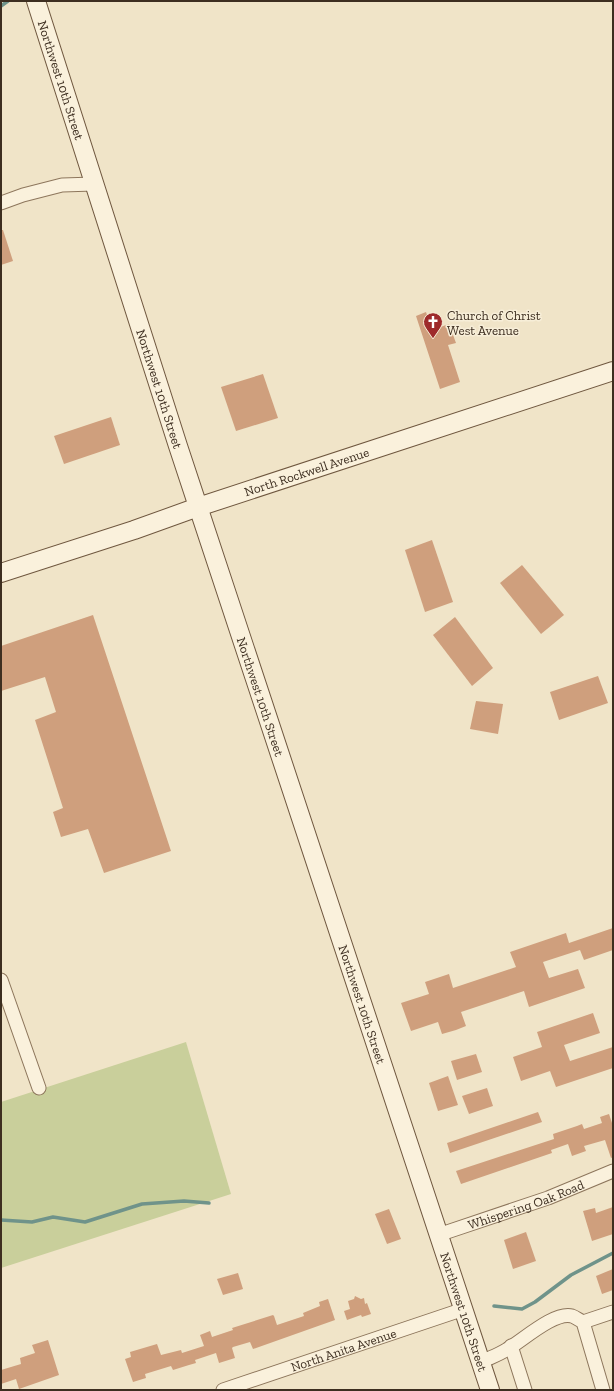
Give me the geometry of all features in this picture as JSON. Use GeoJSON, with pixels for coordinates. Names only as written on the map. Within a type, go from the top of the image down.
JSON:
{"type":"FeatureCollection","features":[{"type":"Feature","properties":{"kind":"main road","name":"Northwest 10th Street"},"geometry":{"type":"LineString","coordinates":[[36,1],[198,507],[490,1390]]}},
{"type":"Feature","properties":{"kind":"main road","name":"North Rockwell Avenue"},"geometry":{"type":"LineString","coordinates":[[1,573],[613,371]]}},
{"type":"Feature","properties":{"kind":"street"},"geometry":{"type":"LineString","coordinates":[[1,203],[23,195],[62,185],[94,184]]}},
{"type":"Feature","properties":{"kind":"street"},"geometry":{"type":"LineString","coordinates":[[1,980],[39,1088]]}},
{"type":"Feature","properties":{"kind":"street","name":"Whispering Oak Road"},"geometry":{"type":"LineString","coordinates":[[438,1235],[548,1198],[613,1171]]}},
{"type":"Feature","properties":{"kind":"street","name":"North Anita Avenue"},"geometry":{"type":"LineString","coordinates":[[223,1390],[464,1309]]}},
{"type":"Feature","properties":{"kind":"street"},"geometry":{"type":"LineString","coordinates":[[481,1362],[512,1346],[540,1326],[562,1316],[571,1316],[583,1322],[613,1312]]}},
{"type":"Feature","properties":{"kind":"street"},"geometry":{"type":"LineString","coordinates":[[583,1322],[603,1390]]}},
{"type":"Feature","properties":{"kind":"street"},"geometry":{"type":"LineString","coordinates":[[512,1346],[525,1390]]}},
{"type":"Feature","properties":{"kind":"green space"},"geometry":{"type":"Polygon","coordinates":[[[186,1042],[231,1194],[1,1268],[1,1102],[186,1042]]]}},
{"type":"Feature","properties":{"kind":"building"},"geometry":{"type":"Polygon","coordinates":[[[1,230],[3,230],[13,261],[1,265],[1,230]]]}},
{"type":"Feature","properties":{"kind":"building"},"geometry":{"type":"Polygon","coordinates":[[[426,312],[432,330],[449,324],[456,343],[448,345],[460,382],[440,389],[416,316],[426,312]]]}},
{"type":"Feature","properties":{"kind":"building"},"geometry":{"type":"Polygon","coordinates":[[[263,374],[278,418],[236,431],[221,387],[263,374]]]}},
{"type":"Feature","properties":{"kind":"building"},"geometry":{"type":"Polygon","coordinates":[[[111,417],[120,445],[64,464],[54,436],[111,417]]]}},
{"type":"Feature","properties":{"kind":"building"},"geometry":{"type":"Polygon","coordinates":[[[432,540],[453,602],[425,612],[405,550],[432,540]]]}},
{"type":"Feature","properties":{"kind":"building"},"geometry":{"type":"Polygon","coordinates":[[[522,565],[564,615],[541,634],[500,583],[522,565]]]}},
{"type":"Feature","properties":{"kind":"building"},"geometry":{"type":"Polygon","coordinates":[[[93,615],[171,851],[104,873],[88,829],[61,837],[53,812],[63,808],[35,720],[56,712],[45,677],[1,691],[1,646],[93,615]]]}},
{"type":"Feature","properties":{"kind":"building"},"geometry":{"type":"Polygon","coordinates":[[[455,617],[493,668],[472,686],[433,635],[455,617]]]}},
{"type":"Feature","properties":{"kind":"building"},"geometry":{"type":"Polygon","coordinates":[[[598,676],[608,703],[559,720],[550,692],[598,676]]]}},
{"type":"Feature","properties":{"kind":"building"},"geometry":{"type":"Polygon","coordinates":[[[476,701],[503,704],[498,734],[470,729],[476,701]]]}},
{"type":"Feature","properties":{"kind":"building"},"geometry":{"type":"Polygon","coordinates":[[[613,928],[613,950],[584,960],[580,950],[543,962],[549,978],[578,969],[585,988],[529,1007],[524,991],[461,1012],[466,1026],[456,1030],[442,1034],[438,1022],[411,1031],[401,1003],[429,994],[425,982],[449,974],[453,988],[516,967],[510,952],[566,933],[569,943],[613,928]]]}},
{"type":"Feature","properties":{"kind":"building"},"geometry":{"type":"Polygon","coordinates":[[[593,1013],[600,1033],[564,1045],[570,1061],[613,1047],[613,1068],[556,1087],[550,1071],[521,1081],[513,1057],[542,1047],[537,1032],[593,1013]]]}},
{"type":"Feature","properties":{"kind":"building"},"geometry":{"type":"Polygon","coordinates":[[[476,1054],[482,1072],[457,1080],[451,1061],[476,1054]]]}},
{"type":"Feature","properties":{"kind":"building"},"geometry":{"type":"Polygon","coordinates":[[[448,1076],[458,1105],[438,1111],[429,1083],[448,1076]]]}},
{"type":"Feature","properties":{"kind":"building"},"geometry":{"type":"Polygon","coordinates":[[[487,1088],[493,1106],[469,1114],[462,1096],[487,1088]]]}},
{"type":"Feature","properties":{"kind":"building"},"geometry":{"type":"Polygon","coordinates":[[[538,1112],[542,1122],[450,1153],[447,1143],[538,1112]]]}},
{"type":"Feature","properties":{"kind":"building"},"geometry":{"type":"Polygon","coordinates":[[[609,1114],[613,1126],[613,1157],[611,1158],[605,1140],[584,1146],[586,1151],[572,1156],[568,1144],[551,1150],[552,1153],[461,1184],[456,1171],[554,1139],[553,1134],[582,1124],[584,1129],[602,1123],[600,1117],[609,1114]]]}},
{"type":"Feature","properties":{"kind":"building"},"geometry":{"type":"Polygon","coordinates":[[[613,1207],[613,1234],[592,1241],[583,1211],[595,1208],[596,1213],[613,1207]]]}},
{"type":"Feature","properties":{"kind":"building"},"geometry":{"type":"Polygon","coordinates":[[[389,1209],[401,1239],[387,1244],[375,1214],[389,1209]]]}},
{"type":"Feature","properties":{"kind":"building"},"geometry":{"type":"Polygon","coordinates":[[[526,1232],[536,1261],[513,1269],[504,1240],[526,1232]]]}},
{"type":"Feature","properties":{"kind":"building"},"geometry":{"type":"Polygon","coordinates":[[[613,1269],[613,1290],[602,1294],[596,1276],[613,1269]]]}},
{"type":"Feature","properties":{"kind":"building"},"geometry":{"type":"Polygon","coordinates":[[[238,1273],[243,1289],[223,1295],[217,1279],[238,1273]]]}},
{"type":"Feature","properties":{"kind":"building"},"geometry":{"type":"Polygon","coordinates":[[[355,1296],[361,1299],[364,1298],[365,1304],[367,1303],[371,1314],[362,1317],[361,1315],[347,1320],[344,1311],[350,1309],[348,1301],[354,1299],[355,1296]]]}},
{"type":"Feature","properties":{"kind":"building"},"geometry":{"type":"Polygon","coordinates":[[[328,1299],[335,1320],[253,1349],[250,1342],[233,1347],[235,1358],[219,1363],[216,1353],[195,1360],[196,1363],[173,1370],[171,1366],[145,1374],[146,1378],[133,1382],[125,1359],[131,1357],[130,1352],[157,1344],[161,1355],[181,1350],[182,1353],[204,1346],[200,1335],[210,1331],[212,1337],[233,1330],[232,1328],[273,1315],[277,1325],[304,1316],[303,1313],[320,1306],[319,1302],[328,1299]]]}},
{"type":"Feature","properties":{"kind":"building"},"geometry":{"type":"Polygon","coordinates":[[[48,1340],[59,1375],[19,1389],[16,1379],[1,1384],[1,1370],[21,1364],[20,1358],[35,1353],[32,1345],[48,1340]]]}},
{"type":"Feature","properties":{"kind":"waterway"},"geometry":{"type":"LineString","coordinates":[[1,6],[8,1]]}},
{"type":"Feature","properties":{"kind":"waterway"},"geometry":{"type":"LineString","coordinates":[[1,1220],[32,1222],[53,1217],[85,1222],[142,1204],[184,1201],[209,1203]]}},
{"type":"Feature","properties":{"kind":"waterway"},"geometry":{"type":"LineString","coordinates":[[494,1306],[522,1309],[535,1302],[571,1275],[613,1253]]}},
{"type":"Feature","properties":{"kind":"place","name":"Church of Christ West Avenue"},"geometry":{"type":"Point","coordinates":[433,339]}}]}
